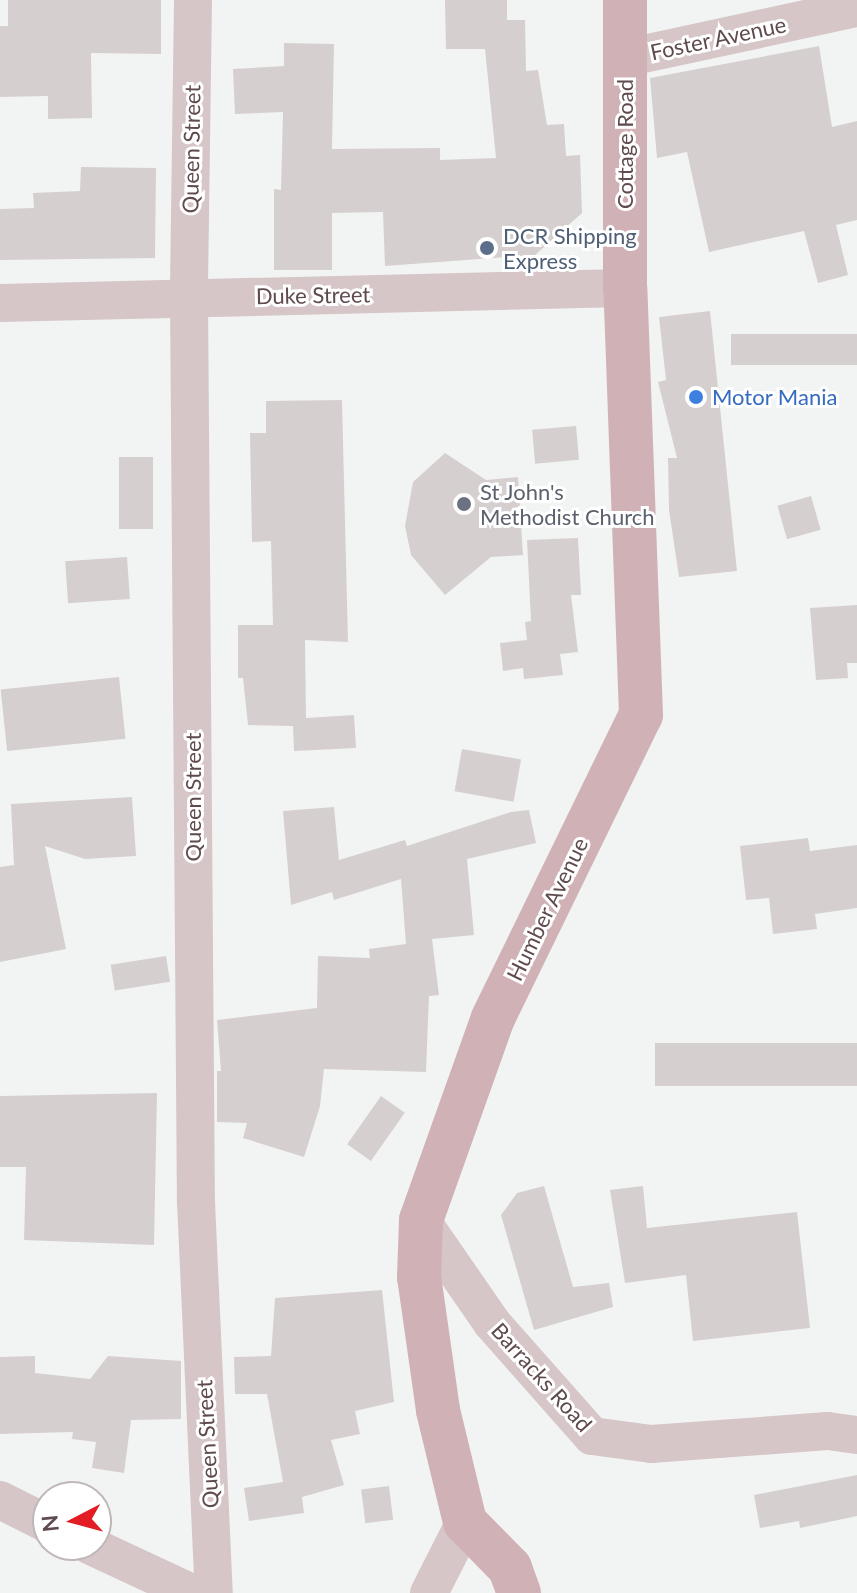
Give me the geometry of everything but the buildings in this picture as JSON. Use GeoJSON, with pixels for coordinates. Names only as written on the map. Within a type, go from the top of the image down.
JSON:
{"type":"FeatureCollection","features":[{"type":"Feature","properties":{"kind":"main road","name":"Cottage Road"},"geometry":{"type":"LineString","coordinates":[[625,0],[625,288]]}},
{"type":"Feature","properties":{"kind":"main road","name":"Humber Avenue"},"geometry":{"type":"LineString","coordinates":[[465,1522],[434,1381],[419,1277],[421,1220],[493,1018],[641,715],[625,288]]}},
{"type":"Feature","properties":{"kind":"main road"},"geometry":{"type":"LineString","coordinates":[[465,1522],[510,1568],[519,1593]]}},
{"type":"Feature","properties":{"kind":"street","name":"Queen Street"},"geometry":{"type":"LineString","coordinates":[[193,0],[189,298],[196,1202],[214,1593]]}},
{"type":"Feature","properties":{"kind":"street","name":"Foster Avenue"},"geometry":{"type":"LineString","coordinates":[[625,58],[857,8]]}},
{"type":"Feature","properties":{"kind":"street","name":"Duke Street"},"geometry":{"type":"LineString","coordinates":[[0,303],[625,288]]}},
{"type":"Feature","properties":{"kind":"street","name":"Barracks Road"},"geometry":{"type":"LineString","coordinates":[[421,1220],[492,1323],[592,1436],[651,1444],[828,1431],[857,1435]]}},
{"type":"Feature","properties":{"kind":"street"},"geometry":{"type":"LineString","coordinates":[[0,1500],[32,1516]]}},
{"type":"Feature","properties":{"kind":"street"},"geometry":{"type":"LineString","coordinates":[[429,1593],[465,1522]]}},
{"type":"Feature","properties":{"kind":"street"},"geometry":{"type":"LineString","coordinates":[[112,1556],[192,1593]]}},
{"type":"Feature","properties":{"kind":"place","name":"DCR Shipping Express"},"geometry":{"type":"Point","coordinates":[487,248]}},
{"type":"Feature","properties":{"kind":"place","name":"Motor Mania"},"geometry":{"type":"Point","coordinates":[696,397]}},
{"type":"Feature","properties":{"kind":"place","name":"St John's Methodist Church"},"geometry":{"type":"Point","coordinates":[464,504]}}]}
